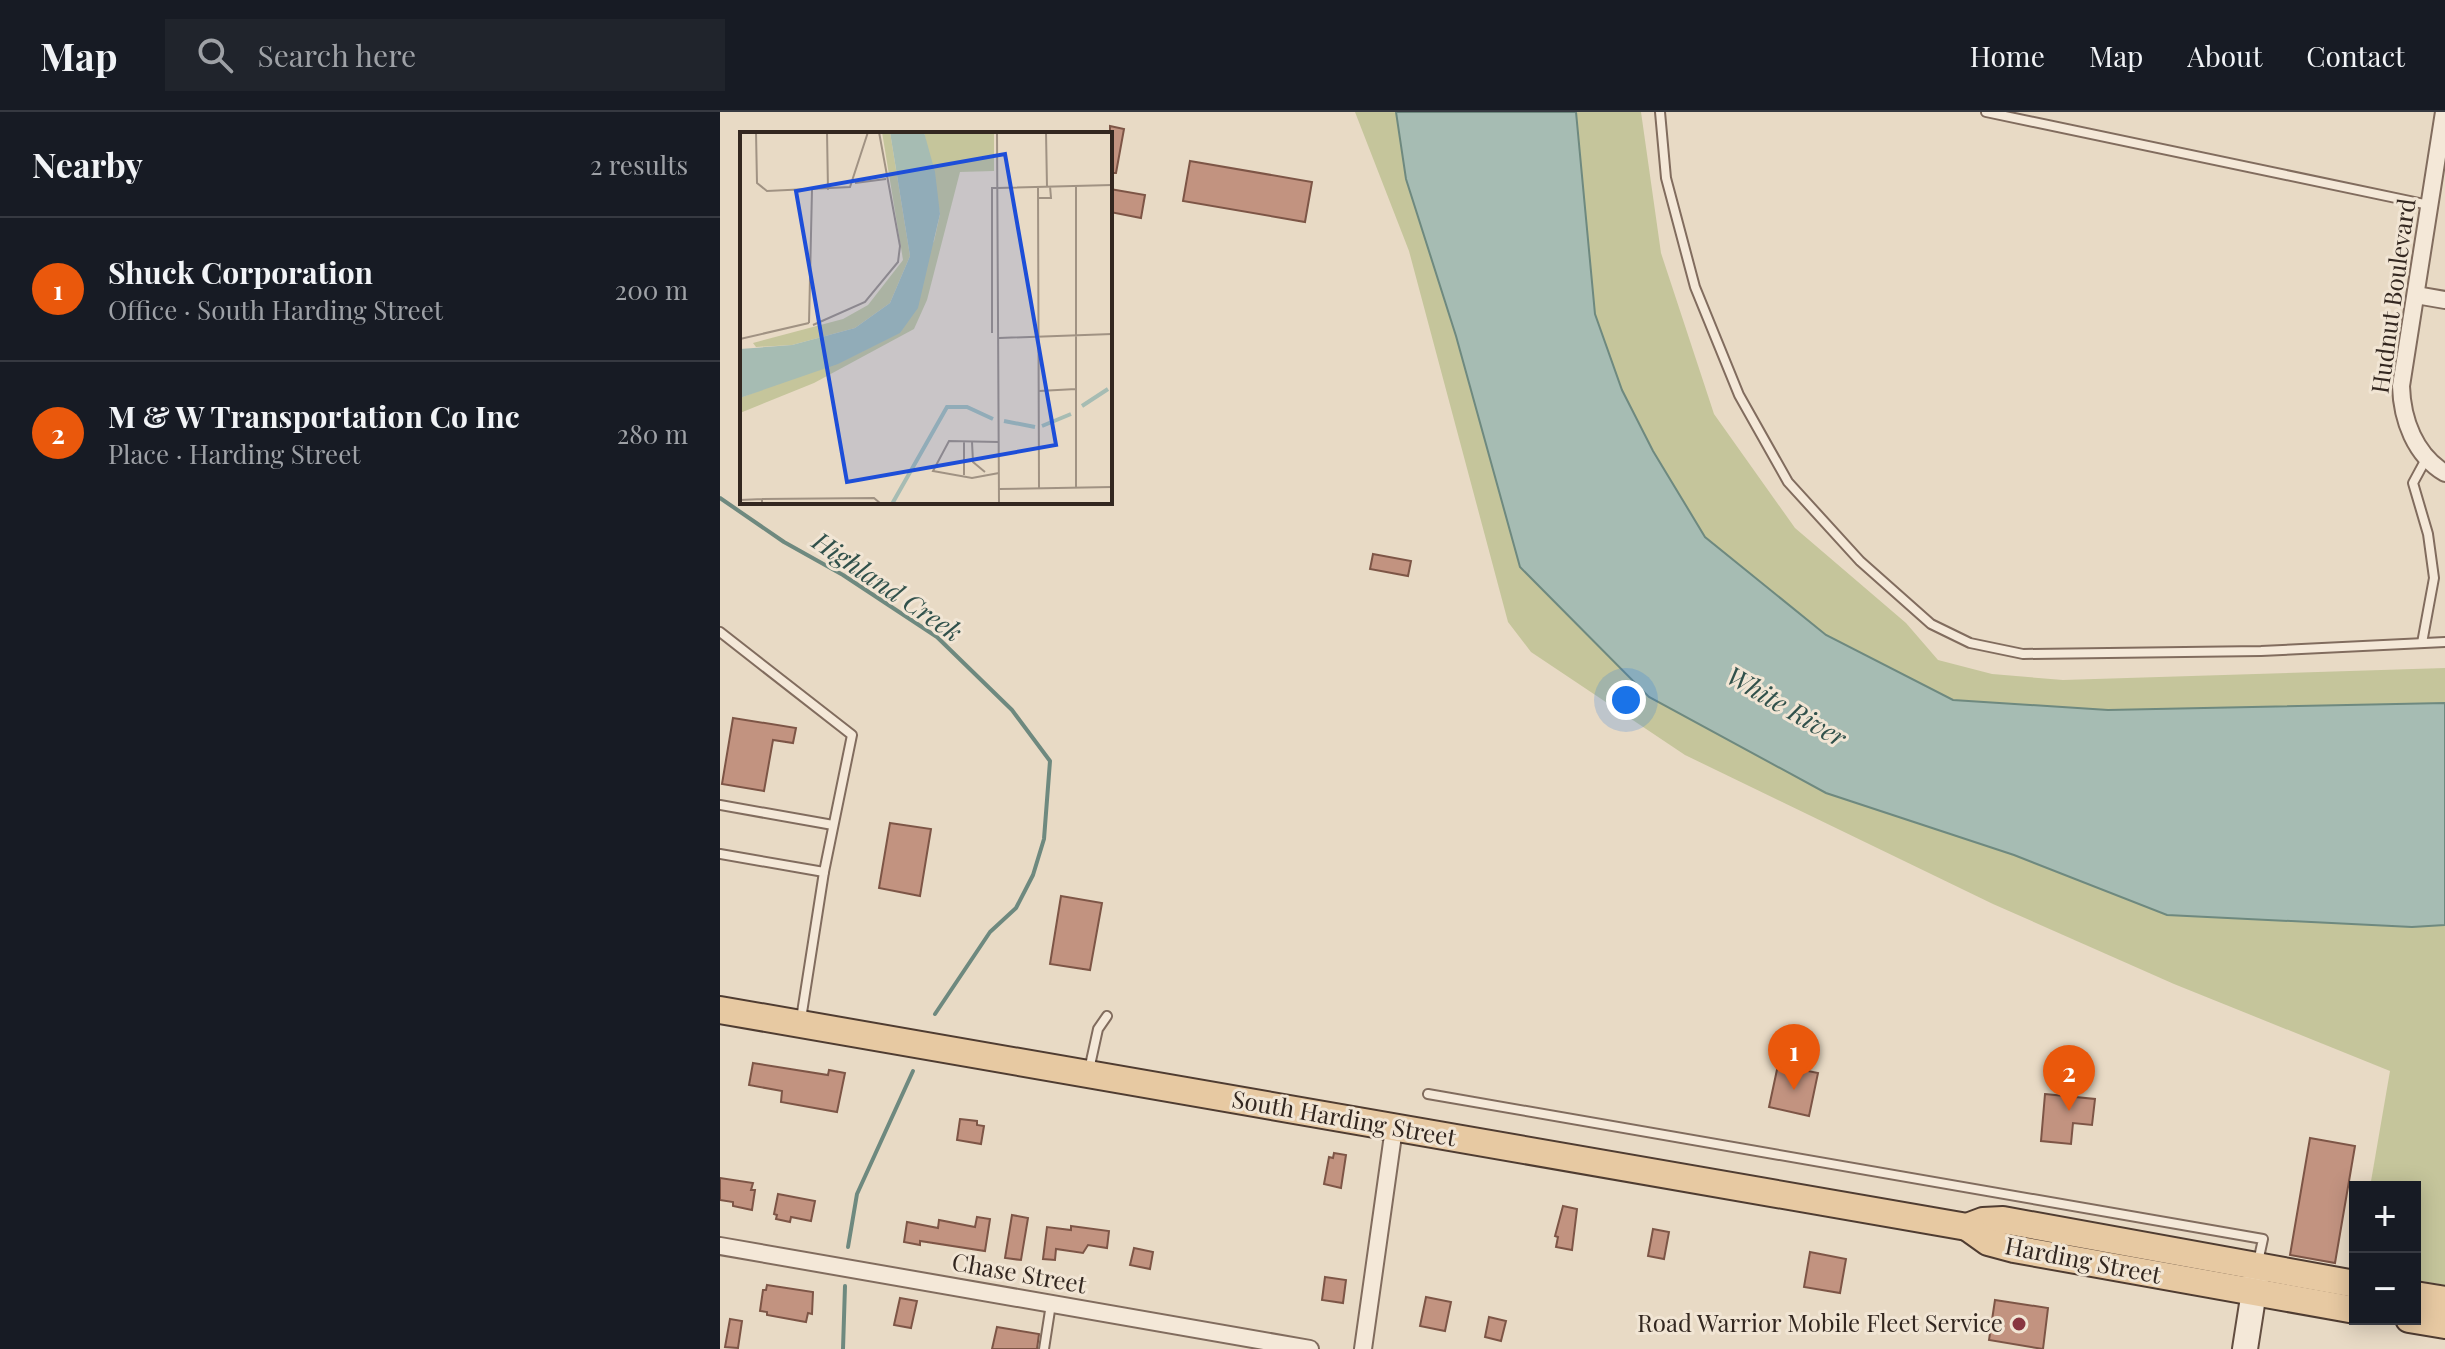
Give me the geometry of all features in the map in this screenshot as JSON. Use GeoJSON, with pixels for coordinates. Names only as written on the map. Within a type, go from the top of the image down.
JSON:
{"type":"FeatureCollection","features":[{"type":"Feature","properties":{"kind":"main road","name":"South Harding Street"},"geometry":{"type":"LineString","coordinates":[[720,1010],[1967,1227]]}},
{"type":"Feature","properties":{"kind":"main road","name":"Harding Street"},"geometry":{"type":"LineString","coordinates":[[1967,1227],[1988,1242],[2014,1249],[2256,1280],[2349,1284]]}},
{"type":"Feature","properties":{"kind":"main road","name":"Harding Street"},"geometry":{"type":"LineString","coordinates":[[2256,1280],[2349,1308]]}},
{"type":"Feature","properties":{"kind":"main road"},"geometry":{"type":"LineString","coordinates":[[2245,1349],[2256,1280]]}},
{"type":"Feature","properties":{"kind":"main road"},"geometry":{"type":"LineString","coordinates":[[2421,1296],[2445,1300]]}},
{"type":"Feature","properties":{"kind":"main road"},"geometry":{"type":"LineString","coordinates":[[2421,1321],[2445,1325]]}},
{"type":"Feature","properties":{"kind":"street","name":"Hudnut Boulevard"},"geometry":{"type":"LineString","coordinates":[[2444,112],[2402,397],[2409,429],[2426,459],[2445,473]]}},
{"type":"Feature","properties":{"kind":"street"},"geometry":{"type":"LineString","coordinates":[[2416,295],[2445,300]]}},
{"type":"Feature","properties":{"kind":"street"},"geometry":{"type":"LineString","coordinates":[[1363,1349],[1394,1128]]}},
{"type":"Feature","properties":{"kind":"street","name":"Chase Street"},"geometry":{"type":"LineString","coordinates":[[720,1246],[1310,1349]]}},
{"type":"Feature","properties":{"kind":"lane"},"geometry":{"type":"LineString","coordinates":[[1660,112],[1666,178],[1695,287],[1739,395],[1788,482],[1860,561],[1931,624],[1970,643],[2023,654],[2261,651],[2445,642]]}},
{"type":"Feature","properties":{"kind":"lane"},"geometry":{"type":"LineString","coordinates":[[1986,112],[2430,205]]}},
{"type":"Feature","properties":{"kind":"lane"},"geometry":{"type":"LineString","coordinates":[[2422,643],[2434,578],[2428,534],[2413,483],[2426,459]]}},
{"type":"Feature","properties":{"kind":"lane"},"geometry":{"type":"LineString","coordinates":[[720,632],[852,735],[824,872],[800,1024]]}},
{"type":"Feature","properties":{"kind":"lane"},"geometry":{"type":"LineString","coordinates":[[720,805],[833,825]]}},
{"type":"Feature","properties":{"kind":"lane"},"geometry":{"type":"LineString","coordinates":[[720,854],[824,872]]}},
{"type":"Feature","properties":{"kind":"lane"},"geometry":{"type":"LineString","coordinates":[[1088,1074],[1098,1029],[1107,1016]]}},
{"type":"Feature","properties":{"kind":"lane"},"geometry":{"type":"LineString","coordinates":[[1428,1094],[2263,1239],[2256,1280]]}},
{"type":"Feature","properties":{"kind":"lane"},"geometry":{"type":"LineString","coordinates":[[1044,1349],[1051,1304]]}},
{"type":"Feature","properties":{"kind":"green space"},"geometry":{"type":"Polygon","coordinates":[[[1355,112],[1396,112],[1406,179],[1456,336],[2014,855],[2167,915],[2412,927],[2445,925],[2445,1285],[2421,1281],[2421,1181],[2371,1181],[2390,1071],[2174,984],[1993,904],[1685,755],[1531,652],[1508,622],[1409,251],[1355,112]]]}},
{"type":"Feature","properties":{"kind":"green space"},"geometry":{"type":"Polygon","coordinates":[[[1576,112],[1641,112],[1661,253],[1714,414],[1795,528],[1906,623],[1938,660],[1992,674],[2063,680],[2445,668],[2445,703],[2108,710],[1953,700],[1826,635],[1705,537],[1653,451],[1622,390],[1595,314],[1576,112]]]}},
{"type":"Feature","properties":{"kind":"water","name":"White River"},"geometry":{"type":"Polygon","coordinates":[[[1396,112],[1576,112],[1595,314],[1622,390],[1653,451],[1705,537],[1826,635],[1953,700],[2108,710],[2445,703],[2445,925],[2412,927],[2167,915],[2014,855],[1826,793],[1649,697],[1520,567],[1456,336],[1406,179],[1396,112]]]}},
{"type":"Feature","properties":{"kind":"building"},"geometry":{"type":"Polygon","coordinates":[[[1110,126],[1124,129],[1116,173],[1112,173],[1110,126]]]}},
{"type":"Feature","properties":{"kind":"building"},"geometry":{"type":"Polygon","coordinates":[[[1190,161],[1312,182],[1305,222],[1183,201],[1190,161]]]}},
{"type":"Feature","properties":{"kind":"building"},"geometry":{"type":"Polygon","coordinates":[[[1112,189],[1145,195],[1141,218],[1112,212],[1112,189]]]}},
{"type":"Feature","properties":{"kind":"building"},"geometry":{"type":"Polygon","coordinates":[[[1373,554],[1411,561],[1408,576],[1370,569],[1373,554]]]}},
{"type":"Feature","properties":{"kind":"building"},"geometry":{"type":"Polygon","coordinates":[[[733,718],[796,728],[793,743],[773,740],[764,791],[722,784],[733,718]]]}},
{"type":"Feature","properties":{"kind":"building"},"geometry":{"type":"Polygon","coordinates":[[[890,823],[931,829],[920,896],[879,888],[890,823]]]}},
{"type":"Feature","properties":{"kind":"building"},"geometry":{"type":"Polygon","coordinates":[[[1061,896],[1102,903],[1090,970],[1050,964],[1061,896]]]}},
{"type":"Feature","properties":{"kind":"building"},"geometry":{"type":"Polygon","coordinates":[[[753,1063],[828,1075],[829,1070],[845,1073],[837,1112],[781,1102],[782,1091],[749,1085],[753,1063]]]}},
{"type":"Feature","properties":{"kind":"building"},"geometry":{"type":"Polygon","coordinates":[[[1778,1065],[1818,1073],[1809,1116],[1769,1107],[1778,1065]]]}},
{"type":"Feature","properties":{"kind":"building"},"geometry":{"type":"Polygon","coordinates":[[[2045,1094],[2095,1099],[2092,1125],[2073,1123],[2071,1144],[2041,1141],[2045,1094]]]}},
{"type":"Feature","properties":{"kind":"building"},"geometry":{"type":"Polygon","coordinates":[[[960,1119],[977,1121],[977,1125],[984,1126],[981,1144],[957,1140],[960,1119]]]}},
{"type":"Feature","properties":{"kind":"building"},"geometry":{"type":"Polygon","coordinates":[[[2310,1138],[2355,1146],[2335,1263],[2290,1255],[2310,1138]]]}},
{"type":"Feature","properties":{"kind":"building"},"geometry":{"type":"Polygon","coordinates":[[[1334,1153],[1346,1155],[1341,1188],[1324,1184],[1329,1157],[1333,1158],[1334,1153]]]}},
{"type":"Feature","properties":{"kind":"building"},"geometry":{"type":"Polygon","coordinates":[[[720,1178],[753,1183],[752,1210],[720,1200],[720,1178]]]}},
{"type":"Feature","properties":{"kind":"building"},"geometry":{"type":"Polygon","coordinates":[[[778,1194],[815,1201],[811,1221],[791,1217],[790,1222],[776,1219],[778,1194]]]}},
{"type":"Feature","properties":{"kind":"building"},"geometry":{"type":"Polygon","coordinates":[[[1563,1206],[1577,1209],[1572,1250],[1556,1247],[1558,1237],[1555,1236],[1563,1206]]]}},
{"type":"Feature","properties":{"kind":"building"},"geometry":{"type":"Polygon","coordinates":[[[1012,1215],[1028,1218],[1021,1260],[1005,1258],[1012,1215]]]}},
{"type":"Feature","properties":{"kind":"building"},"geometry":{"type":"Polygon","coordinates":[[[977,1217],[990,1219],[985,1251],[920,1241],[920,1245],[904,1242],[907,1222],[938,1228],[939,1220],[975,1227],[977,1217]]]}},
{"type":"Feature","properties":{"kind":"building"},"geometry":{"type":"Polygon","coordinates":[[[1071,1226],[1109,1231],[1107,1248],[1088,1245],[1083,1253],[1056,1249],[1055,1260],[1043,1259],[1047,1227],[1071,1230],[1071,1226]]]}},
{"type":"Feature","properties":{"kind":"building"},"geometry":{"type":"Polygon","coordinates":[[[1653,1229],[1669,1232],[1664,1259],[1648,1256],[1653,1229]]]}},
{"type":"Feature","properties":{"kind":"building"},"geometry":{"type":"Polygon","coordinates":[[[1134,1248],[1153,1252],[1150,1269],[1130,1265],[1134,1248]]]}},
{"type":"Feature","properties":{"kind":"building"},"geometry":{"type":"Polygon","coordinates":[[[1810,1252],[1846,1259],[1840,1293],[1804,1287],[1810,1252]]]}},
{"type":"Feature","properties":{"kind":"building"},"geometry":{"type":"Polygon","coordinates":[[[1325,1277],[1346,1280],[1343,1303],[1322,1300],[1325,1277]]]}},
{"type":"Feature","properties":{"kind":"building"},"geometry":{"type":"Polygon","coordinates":[[[767,1285],[813,1292],[812,1314],[808,1313],[806,1322],[760,1311],[763,1290],[767,1285]]]}},
{"type":"Feature","properties":{"kind":"building"},"geometry":{"type":"Polygon","coordinates":[[[1426,1297],[1451,1302],[1445,1331],[1420,1326],[1426,1297]]]}},
{"type":"Feature","properties":{"kind":"building"},"geometry":{"type":"Polygon","coordinates":[[[900,1298],[917,1301],[911,1328],[894,1325],[900,1298]]]}},
{"type":"Feature","properties":{"kind":"building","name":"Road Warrior Mobile Fleet Service"},"geometry":{"type":"Polygon","coordinates":[[[1995,1300],[2048,1308],[2043,1349],[1989,1340],[1995,1300]]]}},
{"type":"Feature","properties":{"kind":"building"},"geometry":{"type":"Polygon","coordinates":[[[1489,1317],[1506,1321],[1501,1341],[1485,1337],[1489,1317]]]}},
{"type":"Feature","properties":{"kind":"building"},"geometry":{"type":"Polygon","coordinates":[[[730,1319],[742,1321],[738,1348],[725,1347],[730,1319]]]}},
{"type":"Feature","properties":{"kind":"building"},"geometry":{"type":"Polygon","coordinates":[[[997,1327],[1039,1334],[1037,1349],[992,1349],[997,1327]]]}},
{"type":"Feature","properties":{"kind":"waterway","name":"Highland Creek"},"geometry":{"type":"LineString","coordinates":[[720,498],[784,542],[843,575],[937,637],[1012,710],[1050,761],[1044,839],[1033,875],[1016,908],[990,932],[935,1014]]}},
{"type":"Feature","properties":{"kind":"waterway","name":"Highland Creek"},"geometry":{"type":"LineString","coordinates":[[848,1247],[857,1194],[913,1071]]}},
{"type":"Feature","properties":{"kind":"waterway","name":"Highland Creek"},"geometry":{"type":"LineString","coordinates":[[843,1349],[845,1286]]}},
{"type":"Feature","properties":{"kind":"place","name":"Shuck Corporation"},"geometry":{"type":"Point","coordinates":[1794,1090]}},
{"type":"Feature","properties":{"kind":"place","name":"M & W Transportation Co Inc"},"geometry":{"type":"Point","coordinates":[2069,1111]}},
{"type":"Feature","properties":{"kind":"place","name":"Road Warrior Mobile Fleet Service"},"geometry":{"type":"Point","coordinates":[2019,1324]}}]}
